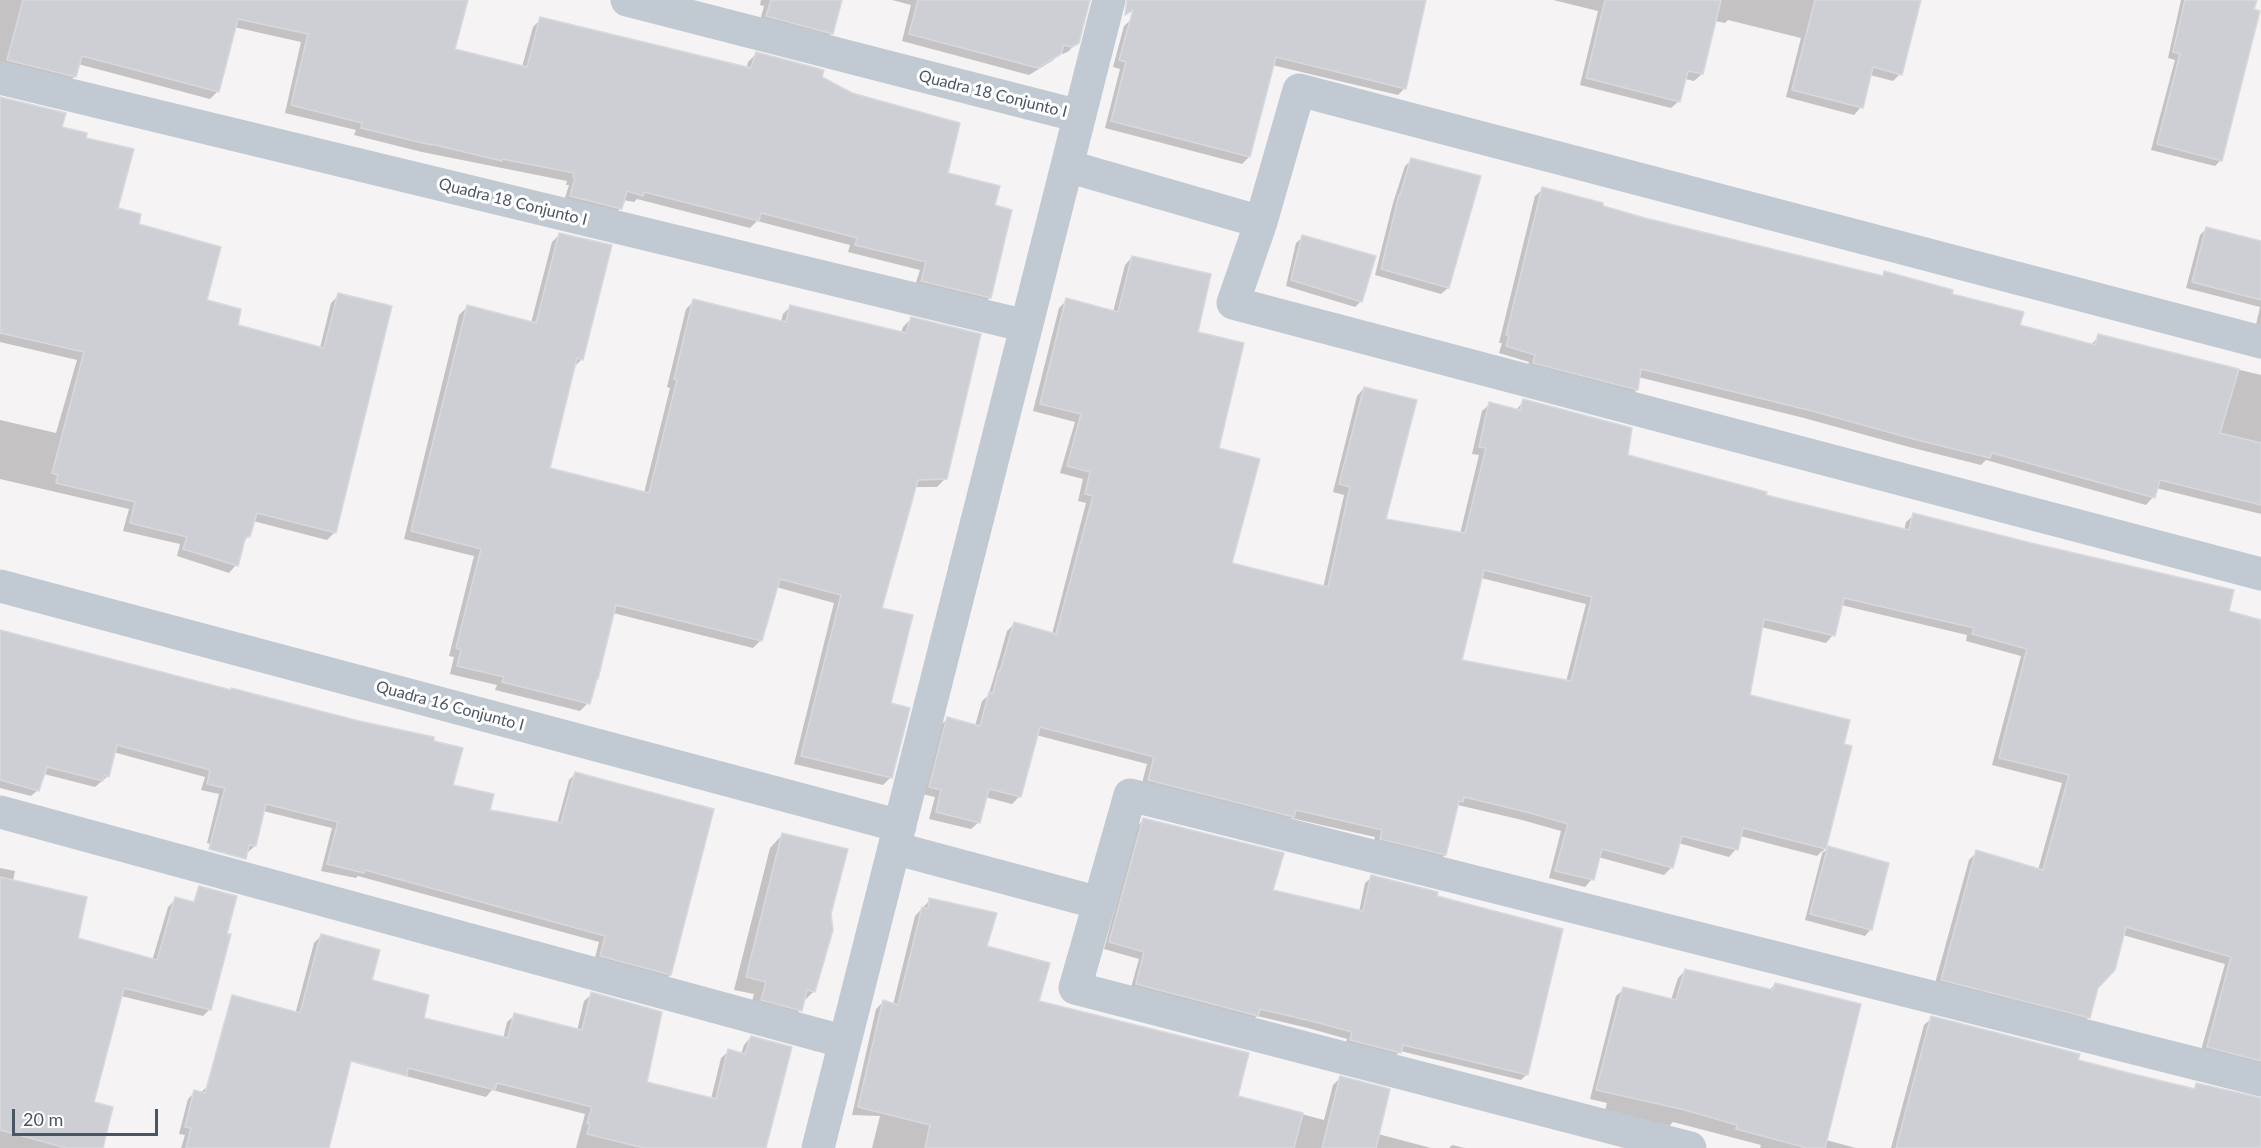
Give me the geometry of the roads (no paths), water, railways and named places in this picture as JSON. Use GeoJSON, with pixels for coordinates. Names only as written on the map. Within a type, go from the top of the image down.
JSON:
{"type":"FeatureCollection","features":[{"type":"Feature","properties":{"kind":"street","name":"Quadra 18 Conjunto I"},"geometry":{"type":"LineString","coordinates":[[627,0],[1079,116]]}},
{"type":"Feature","properties":{"kind":"street"},"geometry":{"type":"LineString","coordinates":[[818,1148],[1108,0]]}},
{"type":"Feature","properties":{"kind":"street","name":"Quadra 18 Conjunto I"},"geometry":{"type":"LineString","coordinates":[[0,78],[1026,326]]}},
{"type":"Feature","properties":{"kind":"street"},"geometry":{"type":"LineString","coordinates":[[2261,342],[1299,90],[1261,222],[1233,303],[2261,574]]}},
{"type":"Feature","properties":{"kind":"street"},"geometry":{"type":"LineString","coordinates":[[1067,166],[1261,222]]}},
{"type":"Feature","properties":{"kind":"street","name":"Quadra 16 Conjunto I"},"geometry":{"type":"LineString","coordinates":[[0,586],[897,837],[1099,903]]}},
{"type":"Feature","properties":{"kind":"street"},"geometry":{"type":"LineString","coordinates":[[1690,1148],[1075,988],[1130,795],[2261,1080]]}},
{"type":"Feature","properties":{"kind":"street"},"geometry":{"type":"LineString","coordinates":[[0,812],[845,1042]]}}]}
